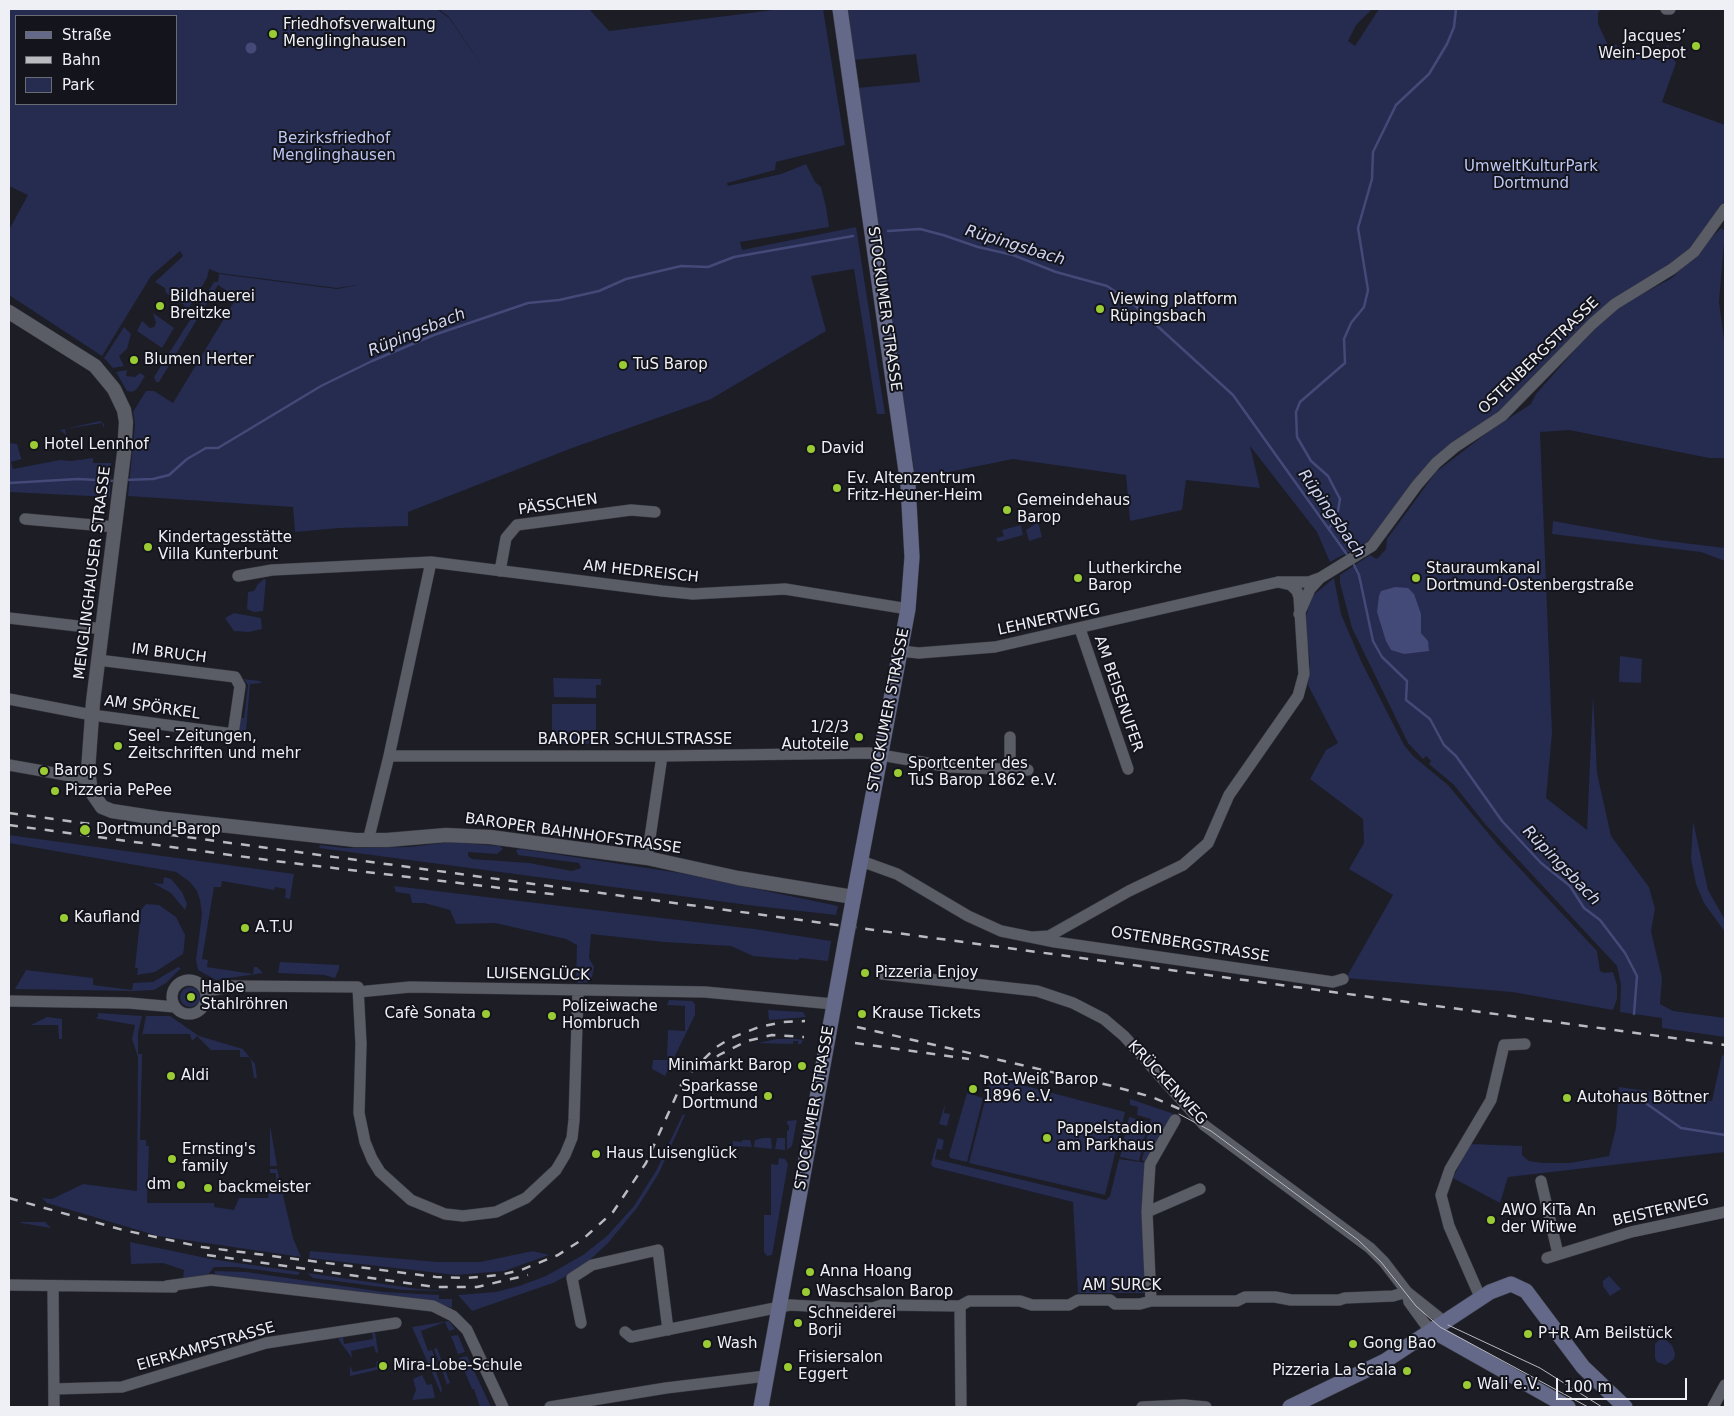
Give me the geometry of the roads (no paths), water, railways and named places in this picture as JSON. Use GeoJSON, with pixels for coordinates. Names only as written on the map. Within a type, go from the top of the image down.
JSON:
{"type":"FeatureCollection","features":[{"type":"Feature","properties":{"kind":"main road","name":"STOCKUMER STRASSE"},"geometry":{"type":"LineString","coordinates":[[761,1407],[844,944],[908,609],[912,557],[908,484],[840,9]]}},
{"type":"Feature","properties":{"kind":"main road"},"geometry":{"type":"LineString","coordinates":[[1290,1407],[1385,1361],[1481,1299],[1511,1284],[1526,1291],[1583,1366],[1625,1407]]}},
{"type":"Feature","properties":{"kind":"main road","name":"KRÜCKENWEG"},"geometry":{"type":"LineString","coordinates":[[1439,1327],[1568,1407]]}},
{"type":"Feature","properties":{"kind":"street","name":"OSTENBERGSTRASSE"},"geometry":{"type":"LineString","coordinates":[[1299,614],[1310,589],[1320,578],[1372,546],[1417,484],[1436,463],[1455,447],[1502,416],[1592,324],[1615,304],[1672,269],[1694,252],[1725,210]]}},
{"type":"Feature","properties":{"kind":"street","name":"MENGLINGHAUSER STRASSE"},"geometry":{"type":"LineString","coordinates":[[9,312],[95,366],[114,389],[124,410],[126,422],[120,494],[98,660],[88,779]]}},
{"type":"Feature","properties":{"kind":"street","name":"PÄSSCHEN"},"geometry":{"type":"LineString","coordinates":[[500,571],[506,538],[517,525],[631,510],[655,512]]}},
{"type":"Feature","properties":{"kind":"street"},"geometry":{"type":"LineString","coordinates":[[25,519],[116,527]]}},
{"type":"Feature","properties":{"kind":"street","name":"AM HEDREISCH"},"geometry":{"type":"LineString","coordinates":[[238,576],[272,570],[431,562],[693,594],[785,589],[908,609]]}},
{"type":"Feature","properties":{"kind":"street"},"geometry":{"type":"LineString","coordinates":[[368,841],[389,756],[431,562]]}},
{"type":"Feature","properties":{"kind":"street","name":"LEHNERTWEG"},"geometry":{"type":"LineString","coordinates":[[900,651],[919,652],[995,647],[1278,582],[1291,580],[1309,582],[1320,578]]}},
{"type":"Feature","properties":{"kind":"street","name":"OSTENBERGSTRASSE"},"geometry":{"type":"LineString","coordinates":[[1033,937],[1049,936],[1128,891],[1183,865],[1208,843],[1229,795],[1298,696],[1304,674],[1297,591],[1291,585],[1278,582]]}},
{"type":"Feature","properties":{"kind":"street"},"geometry":{"type":"LineString","coordinates":[[9,618],[102,629]]}},
{"type":"Feature","properties":{"kind":"street","name":"AM BEISENUFER"},"geometry":{"type":"LineString","coordinates":[[1080,629],[1128,768]]}},
{"type":"Feature","properties":{"kind":"street","name":"IM BRUCH"},"geometry":{"type":"LineString","coordinates":[[98,660],[235,676]]}},
{"type":"Feature","properties":{"kind":"street","name":"AM SPÖRKEL"},"geometry":{"type":"LineString","coordinates":[[9,699],[92,715],[233,734],[240,686],[235,676]]}},
{"type":"Feature","properties":{"kind":"street"},"geometry":{"type":"LineString","coordinates":[[1010,738],[1010,769]]}},
{"type":"Feature","properties":{"kind":"street","name":"BAROPER SCHULSTRASSE"},"geometry":{"type":"LineString","coordinates":[[389,756],[662,756],[880,753],[950,767],[1028,770]]}},
{"type":"Feature","properties":{"kind":"street"},"geometry":{"type":"LineString","coordinates":[[647,858],[662,756]]}},
{"type":"Feature","properties":{"kind":"street"},"geometry":{"type":"LineString","coordinates":[[9,765],[88,779]]}},
{"type":"Feature","properties":{"kind":"street","name":"BAROPER BAHNHOFSTRASSE"},"geometry":{"type":"LineString","coordinates":[[88,779],[95,800],[102,807],[112,812],[368,841],[446,834],[472,835],[647,858],[738,878],[853,897]]}},
{"type":"Feature","properties":{"kind":"street","name":"OSTENBERGSTRASSE"},"geometry":{"type":"LineString","coordinates":[[861,860],[897,874],[968,916],[1001,931],[1333,982],[1342,979]]}},
{"type":"Feature","properties":{"kind":"street","name":"KRÜCKENWEG"},"geometry":{"type":"LineString","coordinates":[[882,974],[1037,992],[1073,1003],[1104,1019],[1124,1036],[1204,1125],[1370,1248],[1410,1294],[1409,1302],[1425,1324],[1439,1327]]}},
{"type":"Feature","properties":{"kind":"street","name":"LUISENGLÜCK"},"geometry":{"type":"LineString","coordinates":[[129,1003],[172,994],[176,986],[186,980],[196,981],[204,988],[213,990],[234,986],[358,987],[358,992],[410,987],[732,994],[833,1004]]}},
{"type":"Feature","properties":{"kind":"street","name":"LUISENGLÜCK"},"geometry":{"type":"LineString","coordinates":[[9,1001],[129,1003],[175,1007],[181,1012],[190,1014],[201,1009],[206,1002],[247,986]]}},
{"type":"Feature","properties":{"kind":"street"},"geometry":{"type":"LineString","coordinates":[[204,988],[206,1002]]}},
{"type":"Feature","properties":{"kind":"street"},"geometry":{"type":"LineString","coordinates":[[358,992],[361,1044],[360,1113],[365,1142],[372,1159],[380,1172],[411,1200],[445,1214],[463,1216],[496,1212],[526,1198],[556,1170],[565,1155],[572,1138],[574,1120],[578,991]]}},
{"type":"Feature","properties":{"kind":"street"},"geometry":{"type":"LineString","coordinates":[[172,994],[175,1007]]}},
{"type":"Feature","properties":{"kind":"street"},"geometry":{"type":"LineString","coordinates":[[1481,1299],[1449,1226],[1440,1195],[1450,1169],[1491,1100],[1504,1045],[1525,1044]]}},
{"type":"Feature","properties":{"kind":"street"},"geometry":{"type":"LineString","coordinates":[[1151,1301],[1147,1212],[1150,1164],[1175,1120]]}},
{"type":"Feature","properties":{"kind":"street"},"geometry":{"type":"LineString","coordinates":[[1541,1182],[1558,1254]]}},
{"type":"Feature","properties":{"kind":"street"},"geometry":{"type":"LineString","coordinates":[[1147,1212],[1200,1188]]}},
{"type":"Feature","properties":{"kind":"street","name":"BEISTERWEG"},"geometry":{"type":"LineString","coordinates":[[1547,1258],[1631,1232],[1725,1212]]}},
{"type":"Feature","properties":{"kind":"street"},"geometry":{"type":"LineString","coordinates":[[581,1323],[572,1278],[592,1265],[658,1250],[668,1330]]}},
{"type":"Feature","properties":{"kind":"street"},"geometry":{"type":"LineString","coordinates":[[9,1285],[167,1286],[211,1280],[434,1306],[446,1311],[467,1330],[503,1407]]}},
{"type":"Feature","properties":{"kind":"street"},"geometry":{"type":"LineString","coordinates":[[53,1286],[54,1407]]}},
{"type":"Feature","properties":{"kind":"street","name":"AM SURCK"},"geometry":{"type":"LineString","coordinates":[[624,1332],[631,1337],[761,1313],[779,1306],[873,1308],[882,1305],[905,1304],[913,1307],[960,1306],[969,1302],[1023,1301],[1032,1305],[1069,1305],[1078,1300],[1110,1300],[1115,1304],[1140,1304],[1151,1301],[1237,1301],[1245,1297],[1275,1297],[1291,1300],[1338,1300],[1410,1294]]}},
{"type":"Feature","properties":{"kind":"street"},"geometry":{"type":"LineString","coordinates":[[960,1306],[961,1407]]}},
{"type":"Feature","properties":{"kind":"street","name":"EIERKAMPSTRASSE"},"geometry":{"type":"LineString","coordinates":[[54,1389],[122,1387],[266,1343],[396,1323]]}},
{"type":"Feature","properties":{"kind":"street"},"geometry":{"type":"LineString","coordinates":[[550,1407],[666,1388],[766,1376]]}},
{"type":"Feature","properties":{"kind":"street"},"geometry":{"type":"LineString","coordinates":[[1713,1407],[1725,1385]]}},
{"type":"Feature","properties":{"kind":"street"},"geometry":{"type":"LineString","coordinates":[[1720,1407],[1725,1402]]}},
{"type":"Feature","properties":{"kind":"street"},"geometry":{"type":"LineString","coordinates":[[1142,1407],[1206,1407]]}},
{"type":"Feature","properties":{"kind":"waterway"},"geometry":{"type":"LineString","coordinates":[[1329,529],[1338,511],[1340,499],[1328,476],[1311,461],[1297,437],[1296,412],[1300,402],[1345,363],[1344,339],[1351,323],[1364,307],[1368,290],[1358,228],[1372,179],[1373,152],[1396,105],[1429,74],[1447,44],[1454,27],[1456,9]]}},
{"type":"Feature","properties":{"kind":"waterway","name":"Rüpingsbach"},"geometry":{"type":"LineString","coordinates":[[888,231],[920,229],[978,247],[1013,255],[1056,272],[1107,286],[1131,302],[1233,395],[1348,556]]}},
{"type":"Feature","properties":{"kind":"waterway","name":"Rüpingsbach"},"geometry":{"type":"LineString","coordinates":[[124,480],[153,479],[169,475],[187,459],[206,448],[218,448],[321,386],[372,361],[434,335],[528,303],[559,300],[599,291],[626,279],[681,266],[708,267],[734,257],[853,236]]}},
{"type":"Feature","properties":{"kind":"waterway","name":"Rüpingsbach"},"geometry":{"type":"LineString","coordinates":[[9,483],[78,479],[116,481]]}},
{"type":"Feature","properties":{"kind":"waterway","name":"Rüpingsbach"},"geometry":{"type":"LineString","coordinates":[[1353,563],[1359,575],[1373,641],[1382,657],[1407,681],[1406,700],[1430,719],[1444,745],[1456,756],[1502,821],[1541,863],[1570,886],[1584,908],[1600,920],[1625,953],[1637,976],[1634,1014]]}},
{"type":"Feature","properties":{"kind":"waterway","name":"Rüpingsbach"},"geometry":{"type":"LineString","coordinates":[[1647,1104],[1681,1128],[1725,1135]]}},
{"type":"Feature","properties":{"kind":"tram line"},"geometry":{"type":"LineString","coordinates":[[1179,1114],[1211,1131],[1358,1240],[1381,1262],[1416,1306],[1440,1327],[1588,1407]]}},
{"type":"Feature","properties":{"kind":"tram line"},"geometry":{"type":"LineString","coordinates":[[1448,1325],[1540,1368],[1602,1407]]}},
{"type":"Feature","properties":{"kind":"railway"},"geometry":{"type":"LineString","coordinates":[[9,813],[1725,1045]]}},
{"type":"Feature","properties":{"kind":"railway"},"geometry":{"type":"LineString","coordinates":[[9,825],[275,861],[559,895]]}},
{"type":"Feature","properties":{"kind":"railway"},"geometry":{"type":"LineString","coordinates":[[9,1198],[123,1230],[202,1247],[436,1277],[465,1278],[500,1275],[521,1270],[558,1255],[583,1239],[613,1212],[646,1163],[681,1085],[715,1048],[731,1038],[759,1027],[783,1022],[805,1021]]}},
{"type":"Feature","properties":{"kind":"railway"},"geometry":{"type":"LineString","coordinates":[[857,1027],[1112,1086],[1152,1097],[1182,1110]]}},
{"type":"Feature","properties":{"kind":"railway"},"geometry":{"type":"LineString","coordinates":[[703,1068],[719,1055],[747,1041],[772,1035],[804,1037]]}},
{"type":"Feature","properties":{"kind":"railway"},"geometry":{"type":"LineString","coordinates":[[855,1043],[969,1059]]}},
{"type":"Feature","properties":{"kind":"railway"},"geometry":{"type":"LineString","coordinates":[[207,1255],[435,1287],[477,1287],[528,1275]]}},
{"type":"Feature","properties":{"kind":"place","name":"Friedhofsverwaltung Menglinghausen"},"geometry":{"type":"Point","coordinates":[273,34]}},
{"type":"Feature","properties":{"kind":"place","name":"Jacques’ Wein-Depot"},"geometry":{"type":"Point","coordinates":[1696,46]}},
{"type":"Feature","properties":{"kind":"place","name":"Bildhauerei Breitzke"},"geometry":{"type":"Point","coordinates":[160,306]}},
{"type":"Feature","properties":{"kind":"place","name":"Viewing platform Rüpingsbach"},"geometry":{"type":"Point","coordinates":[1100,309]}},
{"type":"Feature","properties":{"kind":"place","name":"Blumen Herter"},"geometry":{"type":"Point","coordinates":[134,360]}},
{"type":"Feature","properties":{"kind":"place","name":"TuS Barop"},"geometry":{"type":"Point","coordinates":[623,365]}},
{"type":"Feature","properties":{"kind":"place","name":"Hotel Lennhof"},"geometry":{"type":"Point","coordinates":[34,445]}},
{"type":"Feature","properties":{"kind":"place","name":"David"},"geometry":{"type":"Point","coordinates":[811,449]}},
{"type":"Feature","properties":{"kind":"place","name":"Ev. Altenzentrum Fritz-Heuner-Heim"},"geometry":{"type":"Point","coordinates":[837,488]}},
{"type":"Feature","properties":{"kind":"place","name":"Gemeindehaus Barop"},"geometry":{"type":"Point","coordinates":[1007,510]}},
{"type":"Feature","properties":{"kind":"place","name":"Kindertagesstätte Villa Kunterbunt"},"geometry":{"type":"Point","coordinates":[148,547]}},
{"type":"Feature","properties":{"kind":"place","name":"Lutherkirche Barop"},"geometry":{"type":"Point","coordinates":[1078,578]}},
{"type":"Feature","properties":{"kind":"place","name":"Stauraumkanal Dortmund-Ostenbergstraße"},"geometry":{"type":"Point","coordinates":[1416,578]}},
{"type":"Feature","properties":{"kind":"place","name":"1/2/3 Autoteile"},"geometry":{"type":"Point","coordinates":[859,737]}},
{"type":"Feature","properties":{"kind":"place","name":"Seel - Zeitungen, Zeitschriften und mehr"},"geometry":{"type":"Point","coordinates":[118,746]}},
{"type":"Feature","properties":{"kind":"place","name":"Barop S"},"geometry":{"type":"Point","coordinates":[44,771]}},
{"type":"Feature","properties":{"kind":"place","name":"Sportcenter des TuS Barop 1862 e.V."},"geometry":{"type":"Point","coordinates":[898,773]}},
{"type":"Feature","properties":{"kind":"place","name":"Pizzeria PePee"},"geometry":{"type":"Point","coordinates":[55,791]}},
{"type":"Feature","properties":{"kind":"place","name":"Dortmund-Barop"},"geometry":{"type":"Point","coordinates":[85,830]}},
{"type":"Feature","properties":{"kind":"place","name":"Kaufland"},"geometry":{"type":"Point","coordinates":[64,918]}},
{"type":"Feature","properties":{"kind":"place","name":"A.T.U"},"geometry":{"type":"Point","coordinates":[245,928]}},
{"type":"Feature","properties":{"kind":"place","name":"Pizzeria Enjoy"},"geometry":{"type":"Point","coordinates":[865,973]}},
{"type":"Feature","properties":{"kind":"place","name":"Halbe Stahlröhren"},"geometry":{"type":"Point","coordinates":[191,997]}},
{"type":"Feature","properties":{"kind":"place","name":"Cafè Sonata"},"geometry":{"type":"Point","coordinates":[486,1014]}},
{"type":"Feature","properties":{"kind":"place","name":"Krause Tickets"},"geometry":{"type":"Point","coordinates":[862,1014]}},
{"type":"Feature","properties":{"kind":"place","name":"Polizeiwache Hombruch"},"geometry":{"type":"Point","coordinates":[552,1016]}},
{"type":"Feature","properties":{"kind":"place","name":"Minimarkt Barop"},"geometry":{"type":"Point","coordinates":[802,1066]}},
{"type":"Feature","properties":{"kind":"place","name":"Aldi"},"geometry":{"type":"Point","coordinates":[171,1076]}},
{"type":"Feature","properties":{"kind":"place","name":"Rot-Weiß Barop 1896 e.V."},"geometry":{"type":"Point","coordinates":[973,1089]}},
{"type":"Feature","properties":{"kind":"place","name":"Sparkasse Dortmund"},"geometry":{"type":"Point","coordinates":[768,1096]}},
{"type":"Feature","properties":{"kind":"place","name":"Autohaus Böttner"},"geometry":{"type":"Point","coordinates":[1567,1098]}},
{"type":"Feature","properties":{"kind":"place","name":"Pappelstadion am Parkhaus"},"geometry":{"type":"Point","coordinates":[1047,1138]}},
{"type":"Feature","properties":{"kind":"place","name":"Haus Luisenglück"},"geometry":{"type":"Point","coordinates":[596,1154]}},
{"type":"Feature","properties":{"kind":"place","name":"Ernsting's family"},"geometry":{"type":"Point","coordinates":[172,1159]}},
{"type":"Feature","properties":{"kind":"place","name":"dm"},"geometry":{"type":"Point","coordinates":[181,1185]}},
{"type":"Feature","properties":{"kind":"place","name":"backmeister"},"geometry":{"type":"Point","coordinates":[208,1188]}},
{"type":"Feature","properties":{"kind":"place","name":"AWO KiTa An der Witwe"},"geometry":{"type":"Point","coordinates":[1491,1220]}},
{"type":"Feature","properties":{"kind":"place","name":"Anna Hoang"},"geometry":{"type":"Point","coordinates":[810,1272]}},
{"type":"Feature","properties":{"kind":"place","name":"Waschsalon Barop"},"geometry":{"type":"Point","coordinates":[806,1292]}},
{"type":"Feature","properties":{"kind":"place","name":"Schneiderei Borji"},"geometry":{"type":"Point","coordinates":[798,1323]}},
{"type":"Feature","properties":{"kind":"place","name":"P+R Am Beilstück"},"geometry":{"type":"Point","coordinates":[1528,1334]}},
{"type":"Feature","properties":{"kind":"place","name":"Wash"},"geometry":{"type":"Point","coordinates":[707,1344]}},
{"type":"Feature","properties":{"kind":"place","name":"Gong Bao"},"geometry":{"type":"Point","coordinates":[1353,1344]}},
{"type":"Feature","properties":{"kind":"place","name":"Mira-Lobe-Schule"},"geometry":{"type":"Point","coordinates":[383,1366]}},
{"type":"Feature","properties":{"kind":"place","name":"Frisiersalon Eggert"},"geometry":{"type":"Point","coordinates":[788,1367]}},
{"type":"Feature","properties":{"kind":"place","name":"Pizzeria La Scala"},"geometry":{"type":"Point","coordinates":[1407,1371]}},
{"type":"Feature","properties":{"kind":"place","name":"Wali e.V."},"geometry":{"type":"Point","coordinates":[1467,1385]}},
{"type":"Feature","properties":{"kind":"park label","name":"Bezirksfriedhof Menglinghausen"},"geometry":{"type":"Point","coordinates":[334,148]}},
{"type":"Feature","properties":{"kind":"park label","name":"UmweltKulturPark Dortmund"},"geometry":{"type":"Point","coordinates":[1531,176]}}]}
